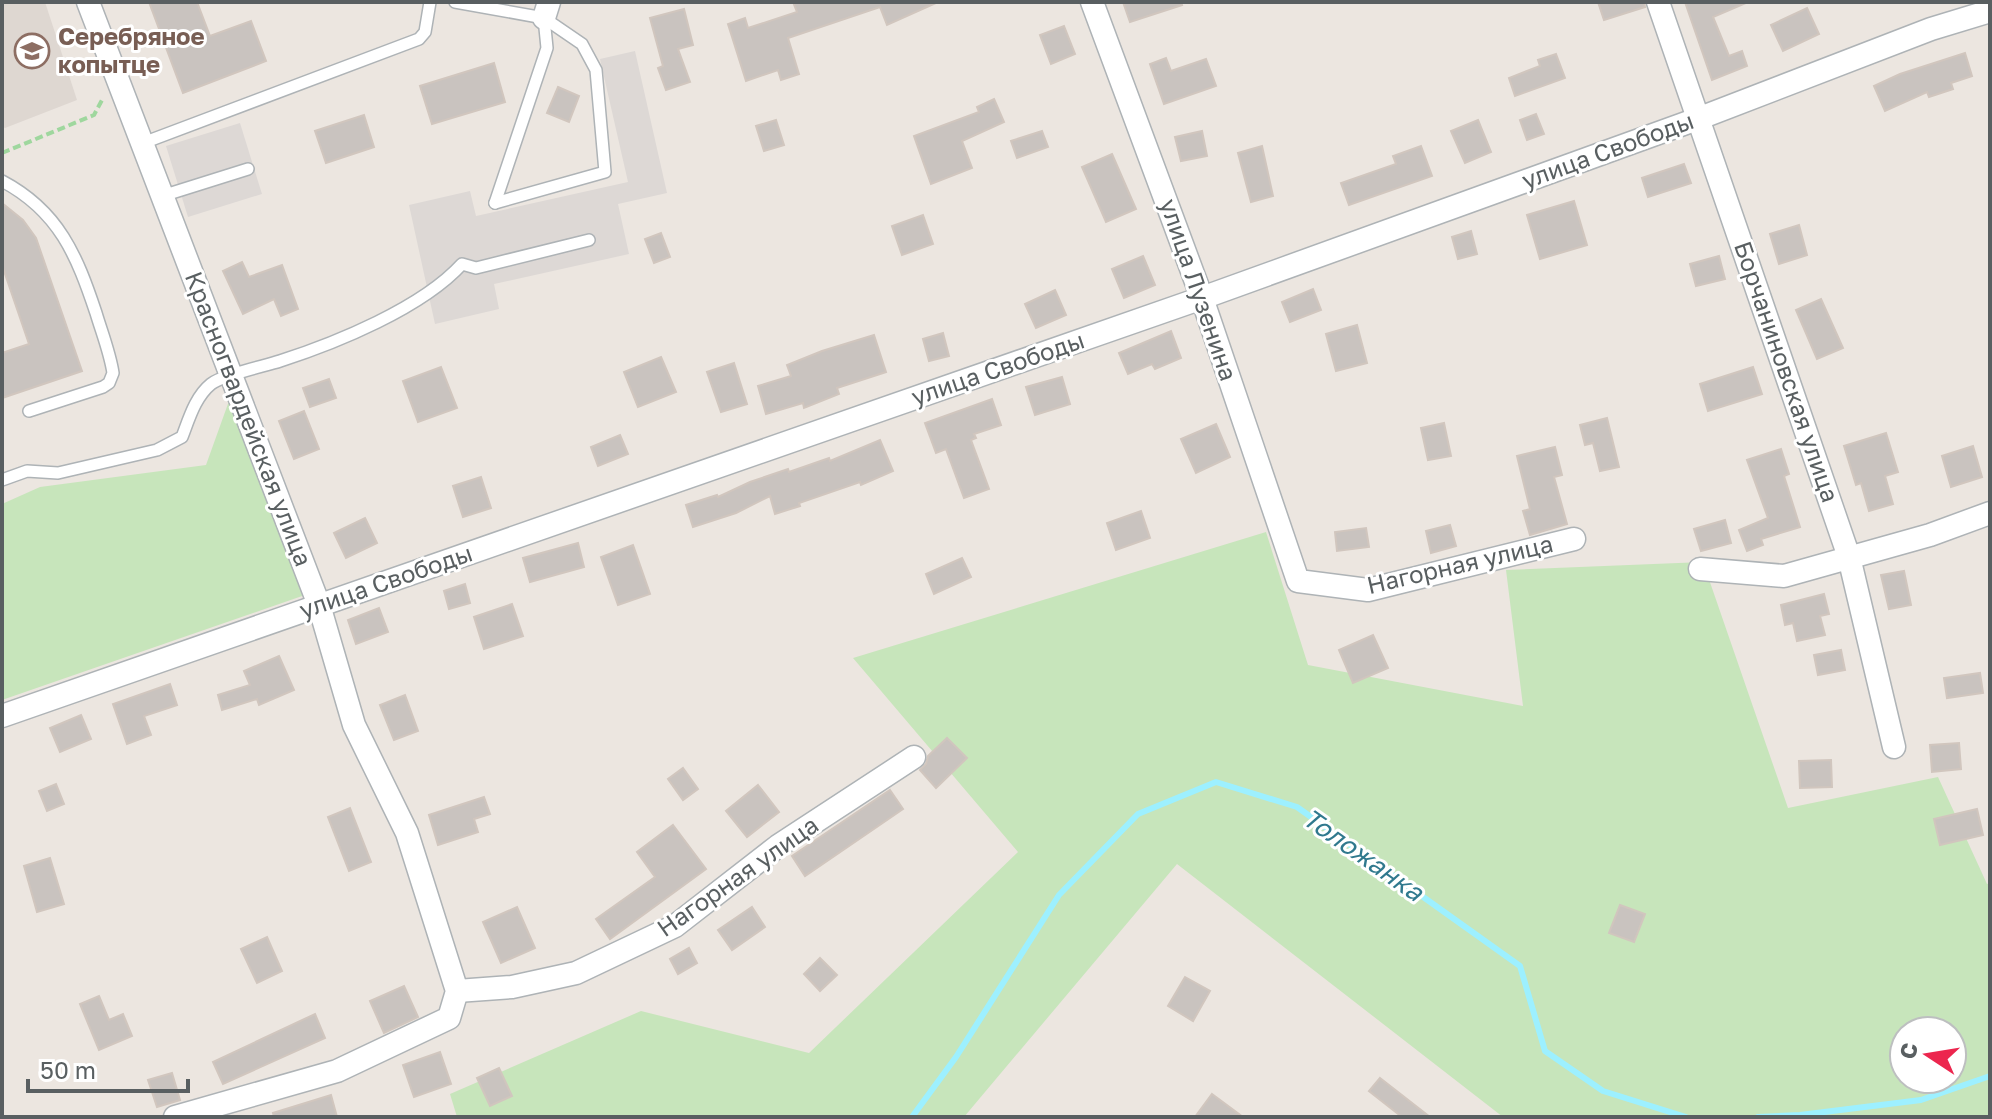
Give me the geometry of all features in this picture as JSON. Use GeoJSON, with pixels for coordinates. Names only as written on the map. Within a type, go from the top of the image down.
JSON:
{"type":"FeatureCollection","features":[{"type":"Feature","properties":{"kind":"street","name":"Красногвардейская улица"},"geometry":{"type":"LineString","coordinates":[[88,2],[319,605],[354,725],[407,833],[457,991]]}},
{"type":"Feature","properties":{"kind":"street","name":"улица Лузенина"},"geometry":{"type":"LineString","coordinates":[[1092,2],[1202,298],[1298,581]]}},
{"type":"Feature","properties":{"kind":"street","name":"Борчаниновская улица"},"geometry":{"type":"LineString","coordinates":[[1658,2],[1849,557],[1894,747]]}},
{"type":"Feature","properties":{"kind":"street","name":"улица Свободы"},"geometry":{"type":"LineString","coordinates":[[2,716],[1202,298],[1700,118],[1931,29],[1990,11]]}},
{"type":"Feature","properties":{"kind":"street"},"geometry":{"type":"LineString","coordinates":[[1700,569],[1784,576],[1930,535],[1990,513]]}},
{"type":"Feature","properties":{"kind":"street","name":"Нагорная улица"},"geometry":{"type":"LineString","coordinates":[[1298,581],[1368,590],[1574,539]]}},
{"type":"Feature","properties":{"kind":"street","name":"Нагорная улица"},"geometry":{"type":"LineString","coordinates":[[457,991],[512,987],[576,973],[675,926],[778,846],[914,757]]}},
{"type":"Feature","properties":{"kind":"street"},"geometry":{"type":"LineString","coordinates":[[175,1117],[337,1071],[449,1018],[457,991]]}},
{"type":"Feature","properties":{"kind":"lane"},"geometry":{"type":"LineString","coordinates":[[143,143],[419,39],[425,32],[430,2]]}},
{"type":"Feature","properties":{"kind":"lane"},"geometry":{"type":"LineString","coordinates":[[455,2],[546,10],[582,44],[596,70],[605,172],[495,203],[547,48],[546,10]]}},
{"type":"Feature","properties":{"kind":"lane"},"geometry":{"type":"LineString","coordinates":[[162,196],[248,169]]}},
{"type":"Feature","properties":{"kind":"lane"},"geometry":{"type":"LineString","coordinates":[[2,181],[35,203],[60,229],[80,265],[113,373],[109,383],[103,387],[29,411]]}},
{"type":"Feature","properties":{"kind":"lane"},"geometry":{"type":"LineString","coordinates":[[2,480],[27,471],[58,473],[157,450],[182,437],[194,406],[212,383],[325,346],[411,303],[462,264],[476,268],[589,240]]}},
{"type":"Feature","properties":{"kind":"path"},"geometry":{"type":"LineString","coordinates":[[2,153],[94,115],[103,98]]}},
{"type":"Feature","properties":{"kind":"shaded area","name":"Серебряное копытце"},"geometry":{"type":"Polygon","coordinates":[[[2,2],[45,2],[77,100],[5,128],[2,126],[2,2]]]}},
{"type":"Feature","properties":{"kind":"shaded area"},"geometry":{"type":"Polygon","coordinates":[[[635,51],[667,193],[618,204],[629,254],[494,284],[499,309],[435,324],[409,205],[470,191],[476,216],[628,182],[600,59],[635,51]]]}},
{"type":"Feature","properties":{"kind":"shaded area"},"geometry":{"type":"Polygon","coordinates":[[[240,123],[262,194],[188,217],[166,146],[240,123]]]}},
{"type":"Feature","properties":{"kind":"green space"},"geometry":{"type":"Polygon","coordinates":[[[229,401],[305,595],[2,700],[2,504],[40,487],[206,465],[229,401]]]}},
{"type":"Feature","properties":{"kind":"green space"},"geometry":{"type":"Polygon","coordinates":[[[1266,532],[1308,665],[1523,706],[1506,570],[1703,562],[1788,808],[1938,777],[1987,884],[1990,883],[1990,1117],[1503,1117],[1177,864],[964,1117],[457,1117],[450,1094],[641,1011],[809,1053],[1018,852],[853,658],[1266,532]]]}},
{"type":"Feature","properties":{"kind":"building"},"geometry":{"type":"Polygon","coordinates":[[[149,2],[197,2],[210,36],[251,21],[266,61],[183,93],[149,2]]]}},
{"type":"Feature","properties":{"kind":"building"},"geometry":{"type":"Polygon","coordinates":[[[793,2],[938,2],[887,25],[880,7],[788,38],[799,74],[781,80],[778,70],[746,81],[728,24],[745,18],[748,28],[797,12],[793,2]]]}},
{"type":"Feature","properties":{"kind":"building"},"geometry":{"type":"Polygon","coordinates":[[[1123,2],[1181,2],[1182,5],[1130,22],[1123,2]]]}},
{"type":"Feature","properties":{"kind":"building"},"geometry":{"type":"Polygon","coordinates":[[[1598,2],[1644,2],[1645,7],[1604,20],[1598,2]]]}},
{"type":"Feature","properties":{"kind":"building"},"geometry":{"type":"Polygon","coordinates":[[[1685,2],[1748,2],[1713,17],[1729,56],[1742,51],[1747,66],[1712,80],[1685,2]]]}},
{"type":"Feature","properties":{"kind":"building"},"geometry":{"type":"Polygon","coordinates":[[[1807,8],[1819,34],[1783,51],[1771,25],[1807,8]]]}},
{"type":"Feature","properties":{"kind":"building"},"geometry":{"type":"Polygon","coordinates":[[[684,9],[693,45],[678,49],[690,82],[666,90],[658,68],[663,66],[650,18],[684,9]]]}},
{"type":"Feature","properties":{"kind":"building"},"geometry":{"type":"Polygon","coordinates":[[[1064,26],[1075,54],[1051,64],[1040,35],[1064,26]]]}},
{"type":"Feature","properties":{"kind":"building"},"geometry":{"type":"Polygon","coordinates":[[[1965,53],[1972,76],[1951,83],[1953,89],[1929,97],[1927,92],[1885,111],[1874,86],[1900,74],[1965,53]]]}},
{"type":"Feature","properties":{"kind":"building"},"geometry":{"type":"Polygon","coordinates":[[[1556,54],[1565,78],[1515,96],[1509,78],[1540,66],[1538,60],[1556,54]]]}},
{"type":"Feature","properties":{"kind":"building"},"geometry":{"type":"Polygon","coordinates":[[[1166,58],[1171,71],[1206,59],[1216,86],[1164,104],[1150,64],[1166,58]]]}},
{"type":"Feature","properties":{"kind":"building"},"geometry":{"type":"Polygon","coordinates":[[[494,63],[505,102],[432,124],[420,86],[494,63]]]}},
{"type":"Feature","properties":{"kind":"building"},"geometry":{"type":"Polygon","coordinates":[[[558,87],[579,96],[569,122],[547,113],[558,87]]]}},
{"type":"Feature","properties":{"kind":"building"},"geometry":{"type":"Polygon","coordinates":[[[994,99],[1004,122],[962,141],[972,168],[931,184],[914,136],[979,112],[977,107],[994,99]]]}},
{"type":"Feature","properties":{"kind":"building"},"geometry":{"type":"Polygon","coordinates":[[[1536,114],[1544,134],[1527,140],[1520,120],[1536,114]]]}},
{"type":"Feature","properties":{"kind":"building"},"geometry":{"type":"Polygon","coordinates":[[[364,115],[374,147],[326,163],[315,131],[364,115]]]}},
{"type":"Feature","properties":{"kind":"building"},"geometry":{"type":"Polygon","coordinates":[[[776,120],[784,145],[764,151],[756,126],[776,120]]]}},
{"type":"Feature","properties":{"kind":"building"},"geometry":{"type":"Polygon","coordinates":[[[1478,120],[1491,152],[1465,163],[1451,131],[1478,120]]]}},
{"type":"Feature","properties":{"kind":"building"},"geometry":{"type":"Polygon","coordinates":[[[1042,131],[1048,147],[1017,158],[1011,141],[1042,131]]]}},
{"type":"Feature","properties":{"kind":"building"},"geometry":{"type":"Polygon","coordinates":[[[1202,131],[1207,156],[1181,161],[1175,137],[1202,131]]]}},
{"type":"Feature","properties":{"kind":"building"},"geometry":{"type":"Polygon","coordinates":[[[1262,146],[1273,196],[1251,202],[1238,153],[1262,146]]]}},
{"type":"Feature","properties":{"kind":"building"},"geometry":{"type":"Polygon","coordinates":[[[1421,146],[1432,176],[1349,205],[1341,183],[1396,164],[1393,156],[1421,146]]]}},
{"type":"Feature","properties":{"kind":"building"},"geometry":{"type":"Polygon","coordinates":[[[1112,154],[1136,209],[1106,222],[1082,167],[1112,154]]]}},
{"type":"Feature","properties":{"kind":"building"},"geometry":{"type":"Polygon","coordinates":[[[1684,164],[1691,183],[1648,197],[1642,178],[1684,164]]]}},
{"type":"Feature","properties":{"kind":"building"},"geometry":{"type":"Polygon","coordinates":[[[1574,201],[1587,245],[1540,259],[1527,215],[1574,201]]]}},
{"type":"Feature","properties":{"kind":"building"},"geometry":{"type":"Polygon","coordinates":[[[2,203],[23,220],[36,238],[82,371],[2,398],[2,353],[29,344],[2,265],[2,203]]]}},
{"type":"Feature","properties":{"kind":"building"},"geometry":{"type":"Polygon","coordinates":[[[923,215],[933,244],[902,255],[892,226],[923,215]]]}},
{"type":"Feature","properties":{"kind":"building"},"geometry":{"type":"Polygon","coordinates":[[[1799,225],[1807,255],[1779,264],[1770,234],[1799,225]]]}},
{"type":"Feature","properties":{"kind":"building"},"geometry":{"type":"Polygon","coordinates":[[[1471,231],[1477,254],[1458,259],[1452,237],[1471,231]]]}},
{"type":"Feature","properties":{"kind":"building"},"geometry":{"type":"Polygon","coordinates":[[[661,233],[670,257],[654,263],[645,239],[661,233]]]}},
{"type":"Feature","properties":{"kind":"building"},"geometry":{"type":"Polygon","coordinates":[[[1143,256],[1155,285],[1124,298],[1112,269],[1143,256]]]}},
{"type":"Feature","properties":{"kind":"building"},"geometry":{"type":"Polygon","coordinates":[[[1719,256],[1725,279],[1696,286],[1690,264],[1719,256]]]}},
{"type":"Feature","properties":{"kind":"building"},"geometry":{"type":"Polygon","coordinates":[[[242,262],[249,277],[282,265],[298,309],[281,316],[274,299],[243,314],[223,271],[242,262]]]}},
{"type":"Feature","properties":{"kind":"building"},"geometry":{"type":"Polygon","coordinates":[[[1313,289],[1321,310],[1290,322],[1282,302],[1313,289]]]}},
{"type":"Feature","properties":{"kind":"building"},"geometry":{"type":"Polygon","coordinates":[[[1055,290],[1066,315],[1036,328],[1025,304],[1055,290]]]}},
{"type":"Feature","properties":{"kind":"building"},"geometry":{"type":"Polygon","coordinates":[[[1821,299],[1843,348],[1817,359],[1796,310],[1821,299]]]}},
{"type":"Feature","properties":{"kind":"building"},"geometry":{"type":"Polygon","coordinates":[[[1357,325],[1367,363],[1336,371],[1326,334],[1357,325]]]}},
{"type":"Feature","properties":{"kind":"building"},"geometry":{"type":"Polygon","coordinates":[[[1171,331],[1181,358],[1155,369],[1152,364],[1128,374],[1119,353],[1171,331]]]}},
{"type":"Feature","properties":{"kind":"building"},"geometry":{"type":"Polygon","coordinates":[[[943,333],[949,356],[929,361],[923,339],[943,333]]]}},
{"type":"Feature","properties":{"kind":"building"},"geometry":{"type":"Polygon","coordinates":[[[874,335],[886,372],[837,388],[839,394],[804,408],[803,403],[766,414],[758,386],[791,376],[787,365],[874,335]]]}},
{"type":"Feature","properties":{"kind":"building"},"geometry":{"type":"Polygon","coordinates":[[[661,357],[676,392],[638,407],[624,372],[661,357]]]}},
{"type":"Feature","properties":{"kind":"building"},"geometry":{"type":"Polygon","coordinates":[[[734,363],[747,404],[721,412],[707,372],[734,363]]]}},
{"type":"Feature","properties":{"kind":"building"},"geometry":{"type":"Polygon","coordinates":[[[441,367],[457,408],[418,422],[403,381],[441,367]]]}},
{"type":"Feature","properties":{"kind":"building"},"geometry":{"type":"Polygon","coordinates":[[[1753,367],[1762,394],[1708,411],[1700,384],[1753,367]]]}},
{"type":"Feature","properties":{"kind":"building"},"geometry":{"type":"Polygon","coordinates":[[[1062,377],[1070,404],[1035,415],[1026,387],[1062,377]]]}},
{"type":"Feature","properties":{"kind":"building"},"geometry":{"type":"Polygon","coordinates":[[[329,379],[336,398],[310,407],[303,388],[329,379]]]}},
{"type":"Feature","properties":{"kind":"building"},"geometry":{"type":"Polygon","coordinates":[[[992,399],[1001,425],[974,434],[976,438],[971,440],[989,489],[964,498],[946,449],[936,453],[925,423],[992,399]]]}},
{"type":"Feature","properties":{"kind":"building"},"geometry":{"type":"Polygon","coordinates":[[[304,411],[319,449],[294,459],[279,421],[304,411]]]}},
{"type":"Feature","properties":{"kind":"building"},"geometry":{"type":"Polygon","coordinates":[[[1607,418],[1619,467],[1600,471],[1593,443],[1585,445],[1580,425],[1607,418]]]}},
{"type":"Feature","properties":{"kind":"building"},"geometry":{"type":"Polygon","coordinates":[[[1444,423],[1451,456],[1428,460],[1421,428],[1444,423]]]}},
{"type":"Feature","properties":{"kind":"building"},"geometry":{"type":"Polygon","coordinates":[[[1216,424],[1230,457],[1196,473],[1181,439],[1216,424]]]}},
{"type":"Feature","properties":{"kind":"building"},"geometry":{"type":"Polygon","coordinates":[[[1886,433],[1898,472],[1885,476],[1893,504],[1869,511],[1861,483],[1856,485],[1844,446],[1886,433]]]}},
{"type":"Feature","properties":{"kind":"building"},"geometry":{"type":"Polygon","coordinates":[[[620,435],[628,454],[598,466],[591,447],[620,435]]]}},
{"type":"Feature","properties":{"kind":"building"},"geometry":{"type":"Polygon","coordinates":[[[880,440],[893,471],[775,514],[770,496],[736,513],[693,527],[686,505],[718,497],[788,469],[789,472],[829,458],[830,461],[880,440]]]}},
{"type":"Feature","properties":{"kind":"building"},"geometry":{"type":"Polygon","coordinates":[[[1973,446],[1982,477],[1951,487],[1942,456],[1973,446]]]}},
{"type":"Feature","properties":{"kind":"building"},"geometry":{"type":"Polygon","coordinates":[[[1555,447],[1562,475],[1554,477],[1567,524],[1530,535],[1523,511],[1530,509],[1517,456],[1555,447]]]}},
{"type":"Feature","properties":{"kind":"building"},"geometry":{"type":"Polygon","coordinates":[[[1781,449],[1789,474],[1784,476],[1800,527],[1761,539],[1763,545],[1747,551],[1739,530],[1768,518],[1747,460],[1781,449]]]}},
{"type":"Feature","properties":{"kind":"building"},"geometry":{"type":"Polygon","coordinates":[[[481,477],[491,508],[463,517],[453,486],[481,477]]]}},
{"type":"Feature","properties":{"kind":"building"},"geometry":{"type":"Polygon","coordinates":[[[1141,511],[1150,538],[1116,550],[1107,523],[1141,511]]]}},
{"type":"Feature","properties":{"kind":"building"},"geometry":{"type":"Polygon","coordinates":[[[365,518],[377,543],[346,558],[334,533],[365,518]]]}},
{"type":"Feature","properties":{"kind":"building"},"geometry":{"type":"Polygon","coordinates":[[[1725,520],[1731,543],[1701,551],[1694,529],[1725,520]]]}},
{"type":"Feature","properties":{"kind":"building"},"geometry":{"type":"Polygon","coordinates":[[[1450,525],[1456,546],[1431,553],[1426,531],[1450,525]]]}},
{"type":"Feature","properties":{"kind":"building"},"geometry":{"type":"Polygon","coordinates":[[[1366,528],[1369,547],[1337,551],[1335,532],[1366,528]]]}},
{"type":"Feature","properties":{"kind":"building"},"geometry":{"type":"Polygon","coordinates":[[[578,543],[584,567],[530,582],[523,558],[578,543]]]}},
{"type":"Feature","properties":{"kind":"building"},"geometry":{"type":"Polygon","coordinates":[[[633,545],[650,594],[618,605],[601,557],[633,545]]]}},
{"type":"Feature","properties":{"kind":"building"},"geometry":{"type":"Polygon","coordinates":[[[962,558],[971,577],[934,594],[926,574],[962,558]]]}},
{"type":"Feature","properties":{"kind":"building"},"geometry":{"type":"Polygon","coordinates":[[[1904,571],[1911,605],[1889,609],[1881,575],[1904,571]]]}},
{"type":"Feature","properties":{"kind":"building"},"geometry":{"type":"Polygon","coordinates":[[[465,584],[470,603],[449,609],[444,591],[465,584]]]}},
{"type":"Feature","properties":{"kind":"building"},"geometry":{"type":"Polygon","coordinates":[[[1824,594],[1829,614],[1820,616],[1825,635],[1797,641],[1793,623],[1785,625],[1781,605],[1824,594]]]}},
{"type":"Feature","properties":{"kind":"building"},"geometry":{"type":"Polygon","coordinates":[[[512,604],[523,636],[484,649],[474,617],[512,604]]]}},
{"type":"Feature","properties":{"kind":"building"},"geometry":{"type":"Polygon","coordinates":[[[379,608],[388,632],[356,644],[348,620],[379,608]]]}},
{"type":"Feature","properties":{"kind":"building"},"geometry":{"type":"Polygon","coordinates":[[[1373,635],[1388,668],[1353,683],[1339,650],[1373,635]]]}},
{"type":"Feature","properties":{"kind":"building"},"geometry":{"type":"Polygon","coordinates":[[[1841,650],[1845,670],[1818,675],[1814,655],[1841,650]]]}},
{"type":"Feature","properties":{"kind":"building"},"geometry":{"type":"Polygon","coordinates":[[[279,656],[294,690],[259,705],[257,699],[222,710],[218,695],[250,685],[244,671],[279,656]]]}},
{"type":"Feature","properties":{"kind":"building"},"geometry":{"type":"Polygon","coordinates":[[[1980,673],[1983,693],[1947,698],[1944,678],[1980,673]]]}},
{"type":"Feature","properties":{"kind":"building"},"geometry":{"type":"Polygon","coordinates":[[[170,684],[177,705],[144,716],[151,735],[127,744],[113,704],[170,684]]]}},
{"type":"Feature","properties":{"kind":"building"},"geometry":{"type":"Polygon","coordinates":[[[405,695],[418,731],[394,740],[380,705],[405,695]]]}},
{"type":"Feature","properties":{"kind":"building"},"geometry":{"type":"Polygon","coordinates":[[[81,715],[91,739],[60,752],[50,728],[81,715]]]}},
{"type":"Feature","properties":{"kind":"building"},"geometry":{"type":"Polygon","coordinates":[[[947,738],[967,758],[936,788],[920,770],[928,756],[947,738]]]}},
{"type":"Feature","properties":{"kind":"building"},"geometry":{"type":"Polygon","coordinates":[[[1959,743],[1961,769],[1932,772],[1930,745],[1959,743]]]}},
{"type":"Feature","properties":{"kind":"building"},"geometry":{"type":"Polygon","coordinates":[[[1831,760],[1832,787],[1800,788],[1799,761],[1831,760]]]}},
{"type":"Feature","properties":{"kind":"building"},"geometry":{"type":"Polygon","coordinates":[[[683,768],[698,789],[683,800],[668,779],[683,768]]]}},
{"type":"Feature","properties":{"kind":"building"},"geometry":{"type":"Polygon","coordinates":[[[56,784],[64,804],[47,811],[39,791],[56,784]]]}},
{"type":"Feature","properties":{"kind":"building"},"geometry":{"type":"Polygon","coordinates":[[[758,785],[779,812],[747,837],[726,811],[758,785]]]}},
{"type":"Feature","properties":{"kind":"building"},"geometry":{"type":"Polygon","coordinates":[[[890,790],[903,809],[805,876],[792,856],[890,790]]]}},
{"type":"Feature","properties":{"kind":"building"},"geometry":{"type":"Polygon","coordinates":[[[484,797],[490,814],[474,819],[478,832],[438,845],[429,815],[484,797]]]}},
{"type":"Feature","properties":{"kind":"building"},"geometry":{"type":"Polygon","coordinates":[[[350,808],[371,862],[349,871],[328,817],[350,808]]]}},
{"type":"Feature","properties":{"kind":"building"},"geometry":{"type":"Polygon","coordinates":[[[1977,809],[1983,835],[1940,845],[1934,819],[1977,809]]]}},
{"type":"Feature","properties":{"kind":"building"},"geometry":{"type":"Polygon","coordinates":[[[673,825],[706,869],[610,939],[596,919],[655,877],[637,852],[673,825]]]}},
{"type":"Feature","properties":{"kind":"building"},"geometry":{"type":"Polygon","coordinates":[[[50,858],[64,904],[37,912],[24,866],[50,858]]]}},
{"type":"Feature","properties":{"kind":"building"},"geometry":{"type":"Polygon","coordinates":[[[1620,905],[1645,914],[1634,942],[1609,933],[1620,905]]]}},
{"type":"Feature","properties":{"kind":"building"},"geometry":{"type":"Polygon","coordinates":[[[517,907],[535,948],[501,963],[483,922],[517,907]]]}},
{"type":"Feature","properties":{"kind":"building"},"geometry":{"type":"Polygon","coordinates":[[[752,907],[765,927],[732,950],[718,930],[752,907]]]}},
{"type":"Feature","properties":{"kind":"building"},"geometry":{"type":"Polygon","coordinates":[[[267,937],[282,971],[257,983],[241,949],[267,937]]]}},
{"type":"Feature","properties":{"kind":"building"},"geometry":{"type":"Polygon","coordinates":[[[689,948],[697,963],[678,974],[670,959],[689,948]]]}},
{"type":"Feature","properties":{"kind":"building"},"geometry":{"type":"Polygon","coordinates":[[[820,958],[837,975],[820,991],[804,974],[820,958]]]}},
{"type":"Feature","properties":{"kind":"building"},"geometry":{"type":"Polygon","coordinates":[[[1185,977],[1210,991],[1193,1021],[1168,1006],[1185,977]]]}},
{"type":"Feature","properties":{"kind":"building"},"geometry":{"type":"Polygon","coordinates":[[[404,986],[418,1017],[384,1033],[370,1001],[404,986]]]}},
{"type":"Feature","properties":{"kind":"building"},"geometry":{"type":"Polygon","coordinates":[[[99,996],[109,1020],[123,1014],[132,1036],[99,1050],[80,1004],[99,996]]]}},
{"type":"Feature","properties":{"kind":"building"},"geometry":{"type":"Polygon","coordinates":[[[315,1014],[325,1038],[223,1084],[213,1062],[315,1014]]]}},
{"type":"Feature","properties":{"kind":"building"},"geometry":{"type":"Polygon","coordinates":[[[440,1052],[451,1084],[414,1097],[403,1065],[440,1052]]]}},
{"type":"Feature","properties":{"kind":"building"},"geometry":{"type":"Polygon","coordinates":[[[499,1068],[512,1096],[490,1106],[477,1078],[499,1068]]]}},
{"type":"Feature","properties":{"kind":"building"},"geometry":{"type":"Polygon","coordinates":[[[172,1073],[180,1100],[157,1107],[148,1080],[172,1073]]]}},
{"type":"Feature","properties":{"kind":"building"},"geometry":{"type":"Polygon","coordinates":[[[1380,1078],[1430,1117],[1402,1117],[1369,1091],[1380,1078]]]}},
{"type":"Feature","properties":{"kind":"building"},"geometry":{"type":"Polygon","coordinates":[[[1212,1094],[1243,1117],[1195,1117],[1212,1094]]]}},
{"type":"Feature","properties":{"kind":"building"},"geometry":{"type":"Polygon","coordinates":[[[331,1095],[337,1117],[274,1117],[273,1113],[331,1095]]]}},
{"type":"Feature","properties":{"kind":"waterway","name":"Толожанка"},"geometry":{"type":"LineString","coordinates":[[912,1117],[956,1057],[1059,895],[1138,814],[1216,782],[1297,807],[1520,966],[1545,1051],[1603,1091],[1686,1117]]}},
{"type":"Feature","properties":{"kind":"waterway","name":"Толожанка"},"geometry":{"type":"LineString","coordinates":[[1758,1117],[1921,1100],[1990,1076]]}},
{"type":"Feature","properties":{"kind":"place","name":"Серебряное копытце"},"geometry":{"type":"Point","coordinates":[32,51]}}]}
